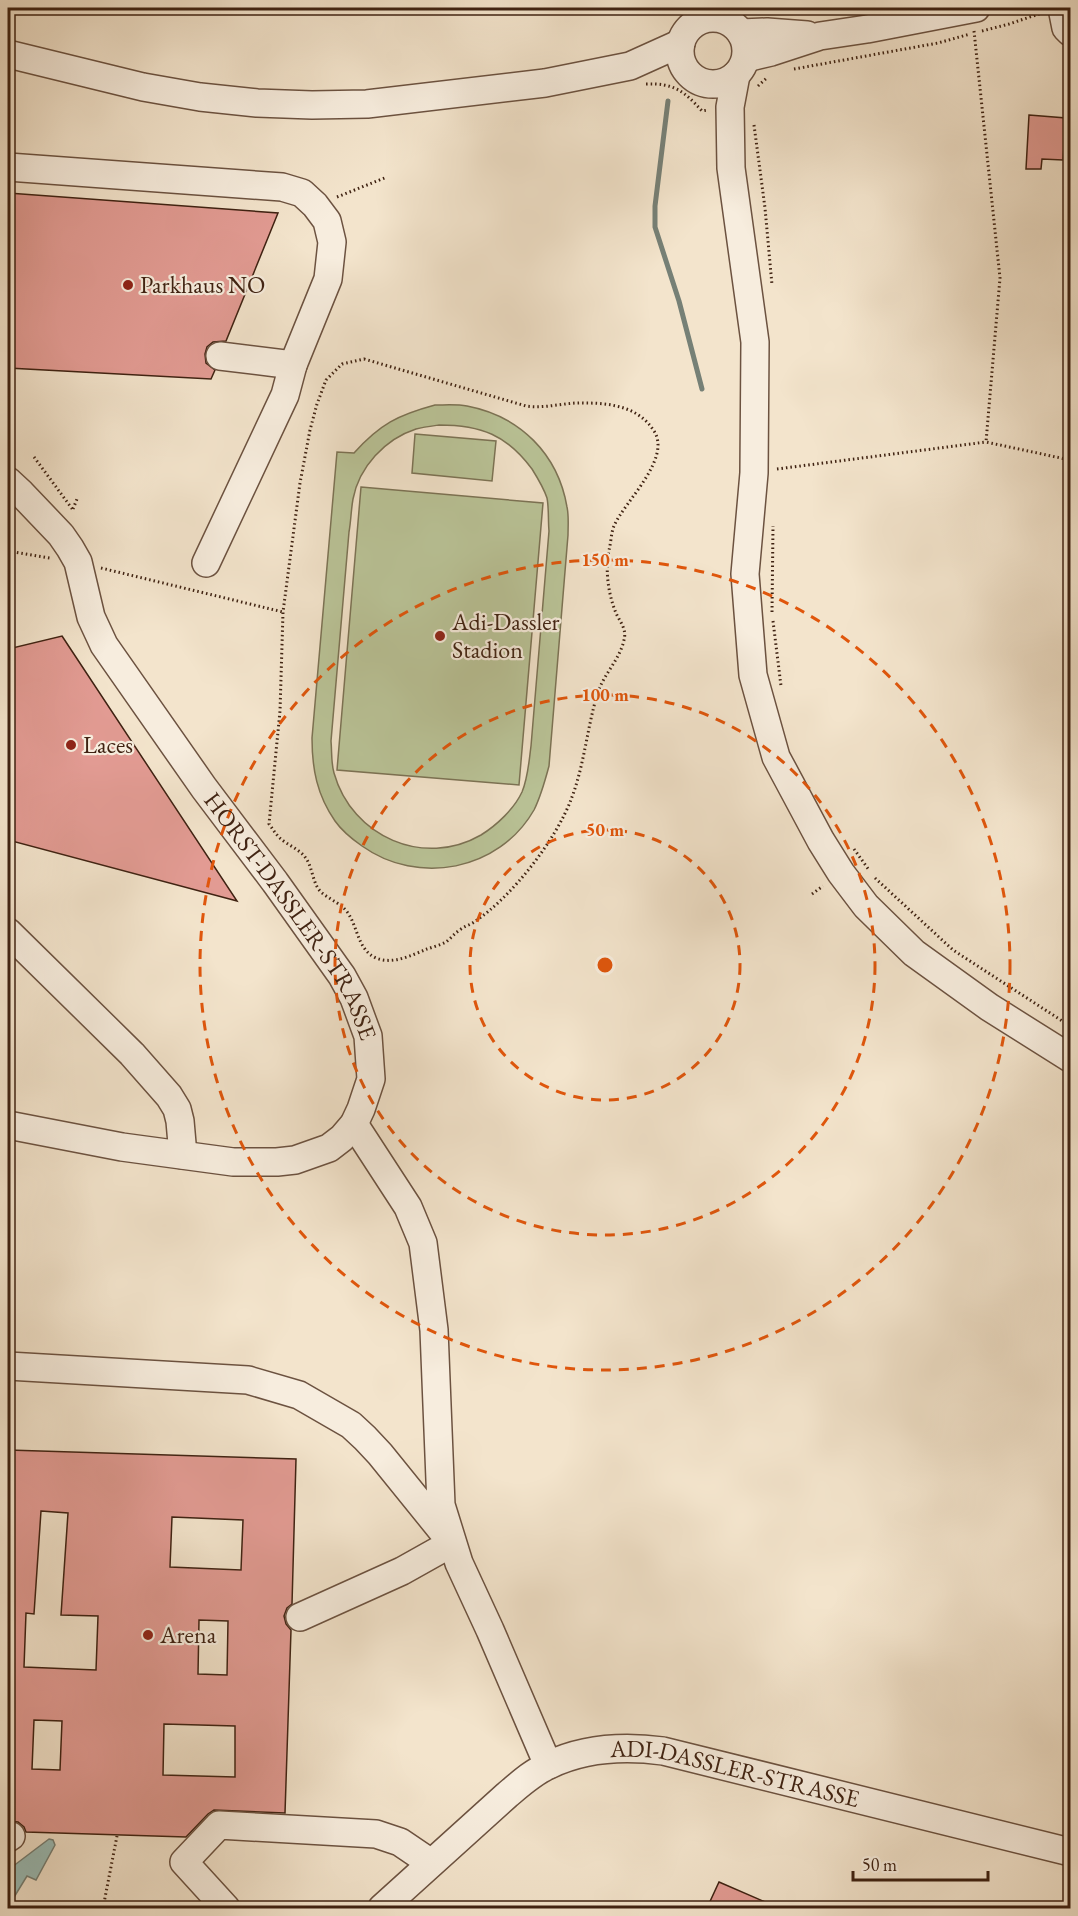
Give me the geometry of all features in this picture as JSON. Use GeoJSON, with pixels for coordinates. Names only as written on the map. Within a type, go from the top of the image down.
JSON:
{"type":"FeatureCollection","features":[{"type":"Feature","properties":{"kind":"street"},"geometry":{"type":"LineString","coordinates":[[1053,10],[1071,32]]}},
{"type":"Feature","properties":{"kind":"street"},"geometry":{"type":"LineString","coordinates":[[731,168],[713,110],[693,76],[681,62],[681,43],[685,33],[699,14],[734,25],[745,64],[730,107],[731,168],[754,342],[753,473],[745,574],[753,675],[776,757],[815,830],[841,873],[866,906],[914,953],[989,1007],[1071,1058]]}},
{"type":"Feature","properties":{"kind":"street"},"geometry":{"type":"LineString","coordinates":[[630,66],[693,76],[719,84],[728,81],[745,64],[771,52],[820,36],[973,17]]}},
{"type":"Feature","properties":{"kind":"street"},"geometry":{"type":"LineString","coordinates":[[8,54],[143,87],[200,97],[257,103],[312,105],[367,104],[544,83],[630,66],[681,43]]}},
{"type":"Feature","properties":{"kind":"street"},"geometry":{"type":"LineString","coordinates":[[8,167],[282,187],[302,193],[327,221],[332,242],[328,279],[293,365],[285,395],[206,563]]}},
{"type":"Feature","properties":{"kind":"street"},"geometry":{"type":"LineString","coordinates":[[220,356],[293,365]]}},
{"type":"Feature","properties":{"kind":"street","name":"HORST-DASSLER-STRASSE"},"geometry":{"type":"LineString","coordinates":[[8,481],[61,535],[78,562],[91,617],[104,645],[204,788],[282,891],[342,976],[354,998],[368,1036],[371,1080],[354,1124],[342,1138],[329,1148],[295,1160],[233,1162],[122,1147],[8,1125]]}},
{"type":"Feature","properties":{"kind":"street"},"geometry":{"type":"LineString","coordinates":[[8,932],[132,1054],[169,1096],[178,1115],[183,1155]]}},
{"type":"Feature","properties":{"kind":"street"},"geometry":{"type":"LineString","coordinates":[[354,1124],[408,1207],[423,1243],[434,1330],[441,1505],[459,1563],[548,1765]]}},
{"type":"Feature","properties":{"kind":"street"},"geometry":{"type":"LineString","coordinates":[[8,1366],[248,1380],[299,1395],[351,1425],[365,1438],[452,1543]]}},
{"type":"Feature","properties":{"kind":"street"},"geometry":{"type":"LineString","coordinates":[[300,1617],[402,1571],[452,1543]]}},
{"type":"Feature","properties":{"kind":"street","name":"ADI-DASSLER-STRASSE"},"geometry":{"type":"LineString","coordinates":[[382,1908],[507,1795],[548,1765],[578,1754],[604,1750],[636,1748],[663,1751],[1071,1852]]}},
{"type":"Feature","properties":{"kind":"street"},"geometry":{"type":"LineString","coordinates":[[226,1908],[184,1862],[219,1825],[376,1834],[400,1842],[430,1863]]}},
{"type":"Feature","properties":{"kind":"path"},"geometry":{"type":"LineString","coordinates":[[793,70],[938,43],[973,17],[1010,24],[1053,10]]}},
{"type":"Feature","properties":{"kind":"path"},"geometry":{"type":"LineString","coordinates":[[973,17],[1000,278],[986,442]]}},
{"type":"Feature","properties":{"kind":"path"},"geometry":{"type":"LineString","coordinates":[[745,64],[759,84],[773,74]]}},
{"type":"Feature","properties":{"kind":"path"},"geometry":{"type":"LineString","coordinates":[[754,123],[772,289]]}},
{"type":"Feature","properties":{"kind":"path"},"geometry":{"type":"LineString","coordinates":[[315,205],[387,177]]}},
{"type":"Feature","properties":{"kind":"path"},"geometry":{"type":"LineString","coordinates":[[364,359],[526,406],[540,408],[584,403],[627,408],[637,413],[655,432],[657,442],[653,463],[614,526],[608,555],[608,579],[615,612],[623,624],[625,636],[622,648],[599,689],[589,723],[584,760],[572,797],[563,818],[541,853],[514,887],[474,922],[445,942],[404,958],[392,960],[378,959],[369,954],[362,945],[348,914],[339,903],[321,891],[315,882],[305,857],[279,837],[269,824],[280,711],[283,612],[300,483],[310,430],[326,380],[342,364],[364,359]]}},
{"type":"Feature","properties":{"kind":"path"},"geometry":{"type":"LineString","coordinates":[[753,473],[986,442],[1071,460]]}},
{"type":"Feature","properties":{"kind":"path"},"geometry":{"type":"LineString","coordinates":[[34,457],[73,510]]}},
{"type":"Feature","properties":{"kind":"path"},"geometry":{"type":"LineString","coordinates":[[774,520],[772,613],[783,694]]}},
{"type":"Feature","properties":{"kind":"path"},"geometry":{"type":"LineString","coordinates":[[8,551],[78,562],[283,612]]}},
{"type":"Feature","properties":{"kind":"path"},"geometry":{"type":"LineString","coordinates":[[849,841],[875,879],[953,950],[1071,1026]]}},
{"type":"Feature","properties":{"kind":"path"},"geometry":{"type":"LineString","coordinates":[[103,1908],[117,1836]]}},
{"type":"Feature","properties":{"kind":"green space"},"geometry":{"type":"Polygon","coordinates":[[[815,8],[838,8],[840,13],[818,14],[815,8]]]}},
{"type":"Feature","properties":{"kind":"green space"},"geometry":{"type":"Polygon","coordinates":[[[435,405],[467,406],[486,411],[520,428],[534,440],[555,470],[562,488],[568,517],[549,766],[539,799],[519,831],[500,847],[479,859],[456,866],[432,868],[408,866],[384,858],[362,846],[341,828],[329,811],[320,791],[313,760],[312,738],[337,452],[354,453],[372,435],[390,422],[435,405]],[[454,425],[416,429],[394,440],[375,456],[367,465],[356,487],[349,532],[331,741],[333,769],[343,795],[357,814],[373,829],[393,840],[414,847],[437,848],[459,844],[481,835],[499,821],[522,792],[531,746],[549,531],[547,498],[523,457],[503,440],[480,430],[454,425]]]}},
{"type":"Feature","properties":{"kind":"green space"},"geometry":{"type":"Polygon","coordinates":[[[415,434],[496,441],[492,481],[412,473],[415,434]]]}},
{"type":"Feature","properties":{"kind":"green space","name":"Adi-Dassler Stadion"},"geometry":{"type":"Polygon","coordinates":[[[361,487],[543,503],[519,785],[337,770],[361,487]]]}},
{"type":"Feature","properties":{"kind":"water"},"geometry":{"type":"Polygon","coordinates":[[[49,1839],[53,1840],[55,1845],[36,1880],[27,1876],[8,1907],[8,1870],[49,1839]]]}},
{"type":"Feature","properties":{"kind":"building"},"geometry":{"type":"Polygon","coordinates":[[[1029,115],[1066,118],[1063,160],[1042,159],[1041,169],[1026,169],[1029,115]]]}},
{"type":"Feature","properties":{"kind":"building","name":"Parkhaus NO"},"geometry":{"type":"Polygon","coordinates":[[[8,193],[278,213],[226,341],[213,342],[207,347],[206,363],[215,370],[211,379],[8,368],[8,193]]]}},
{"type":"Feature","properties":{"kind":"building","name":"Laces"},"geometry":{"type":"Polygon","coordinates":[[[62,636],[237,901],[8,840],[8,649],[62,636]]]}},
{"type":"Feature","properties":{"kind":"building","name":"Arena"},"geometry":{"type":"Polygon","coordinates":[[[8,1450],[296,1459],[292,1604],[287,1608],[284,1616],[291,1630],[285,1813],[214,1810],[186,1837],[26,1832],[18,1822],[8,1821],[8,1450]],[[41,1511],[34,1614],[26,1613],[24,1667],[96,1670],[98,1616],[61,1615],[68,1513],[41,1511]],[[172,1517],[170,1567],[241,1570],[243,1520],[172,1517]],[[199,1620],[198,1674],[227,1675],[228,1621],[199,1620]],[[34,1720],[32,1769],[60,1770],[62,1721],[34,1720]],[[164,1724],[163,1775],[235,1777],[235,1726],[164,1724]]]}},
{"type":"Feature","properties":{"kind":"building"},"geometry":{"type":"Polygon","coordinates":[[[719,1882],[779,1908],[707,1908],[719,1882]]]}},
{"type":"Feature","properties":{"kind":"waterway"},"geometry":{"type":"LineString","coordinates":[[668,101],[655,206],[655,227],[679,301],[702,389]]}},
{"type":"Feature","properties":{"kind":"place","name":"Parkhaus NO"},"geometry":{"type":"Point","coordinates":[128,285]}},
{"type":"Feature","properties":{"kind":"place","name":"Adi-Dassler Stadion"},"geometry":{"type":"Point","coordinates":[440,636]}},
{"type":"Feature","properties":{"kind":"place","name":"Laces"},"geometry":{"type":"Point","coordinates":[71,745]}},
{"type":"Feature","properties":{"kind":"place","name":"Arena"},"geometry":{"type":"Point","coordinates":[148,1635]}}]}
